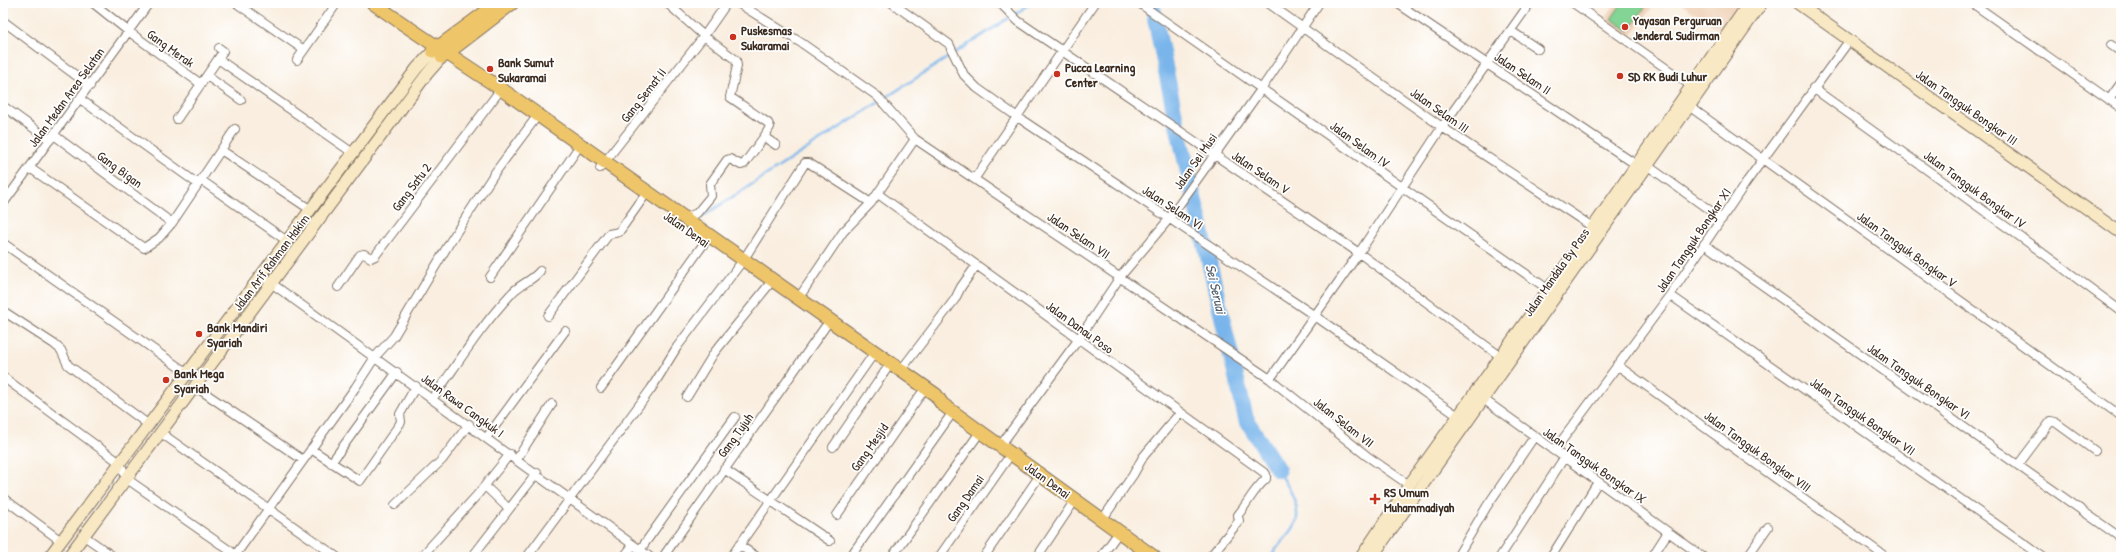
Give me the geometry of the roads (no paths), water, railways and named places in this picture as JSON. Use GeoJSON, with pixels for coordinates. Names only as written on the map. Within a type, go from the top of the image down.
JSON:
{"type":"FeatureCollection","features":[{"type":"Feature","properties":{"kind":"main road","name":"Jalan Denai"},"geometry":{"type":"LineString","coordinates":[[373,3],[440,52],[683,222],[798,299],[873,356],[886,370],[934,403],[942,404]]}},
{"type":"Feature","properties":{"kind":"main road","name":"Jalan Arif Rahman Hakim"},"geometry":{"type":"LineString","coordinates":[[440,52],[498,3]]}},
{"type":"Feature","properties":{"kind":"main road","name":"Jalan Arif Rahman Hakim"},"geometry":{"type":"LineString","coordinates":[[440,52],[512,3]]}},
{"type":"Feature","properties":{"kind":"main road","name":"Jalan Denai"},"geometry":{"type":"LineString","coordinates":[[536,118],[576,151],[602,165],[643,198],[683,222],[705,242],[741,262],[768,286],[825,327],[873,356],[901,370],[936,395],[942,404],[1154,557]]}},
{"type":"Feature","properties":{"kind":"street","name":"Gang Merak"},"geometry":{"type":"LineString","coordinates":[[93,3],[128,31],[201,84]]}},
{"type":"Feature","properties":{"kind":"street","name":"Jalan Medan Area Selatan"},"geometry":{"type":"LineString","coordinates":[[3,204],[149,3]]}},
{"type":"Feature","properties":{"kind":"street"},"geometry":{"type":"LineString","coordinates":[[236,3],[304,50]]}},
{"type":"Feature","properties":{"kind":"street"},"geometry":{"type":"LineString","coordinates":[[297,60],[337,3]]}},
{"type":"Feature","properties":{"kind":"street"},"geometry":{"type":"LineString","coordinates":[[667,3],[704,36],[736,60],[737,66],[730,97],[768,123],[770,127],[744,164],[741,165],[730,159],[727,160],[710,184],[711,196],[695,215],[683,222]]}},
{"type":"Feature","properties":{"kind":"street","name":"Gang Semat II"},"geometry":{"type":"LineString","coordinates":[[602,165],[704,36],[727,3]]}},
{"type":"Feature","properties":{"kind":"street","name":"Jalan Selam VII"},"geometry":{"type":"LineString","coordinates":[[738,3],[802,44],[877,96],[886,104],[916,139],[1270,379],[1368,456],[1409,485]]}},
{"type":"Feature","properties":{"kind":"street","name":"Jalan Selam VI"},"geometry":{"type":"LineString","coordinates":[[892,3],[945,40],[951,47],[960,71],[977,88],[1016,116],[1315,316],[1458,416]]}},
{"type":"Feature","properties":{"kind":"street","name":"Jalan Selam V"},"geometry":{"type":"LineString","coordinates":[[1000,3],[1008,9],[1014,18],[1359,253],[1500,356]]}},
{"type":"Feature","properties":{"kind":"street"},"geometry":{"type":"LineString","coordinates":[[975,178],[1016,116],[1095,3]]}},
{"type":"Feature","properties":{"kind":"street","name":"Jalan Selam IV"},"geometry":{"type":"LineString","coordinates":[[1139,3],[1552,292]]}},
{"type":"Feature","properties":{"kind":"street","name":"Jalan Selam III"},"geometry":{"type":"LineString","coordinates":[[1268,3],[1303,26],[1442,127],[1597,229]]}},
{"type":"Feature","properties":{"kind":"street","name":"Jalan Sei Musi"},"geometry":{"type":"LineString","coordinates":[[1000,446],[1078,340],[1120,277],[1169,219],[1262,88],[1319,3]]}},
{"type":"Feature","properties":{"kind":"street","name":"Jalan Selam II"},"geometry":{"type":"LineString","coordinates":[[1397,3],[1488,63],[1635,164]]}},
{"type":"Feature","properties":{"kind":"street"},"geometry":{"type":"LineString","coordinates":[[1573,3],[1690,85]]}},
{"type":"Feature","properties":{"kind":"street","name":"Jalan Mandala By Pass"},"geometry":{"type":"LineString","coordinates":[[1372,557],[1479,396],[1552,292],[1597,229],[1648,166],[1684,103],[1690,85],[1749,3]]}},
{"type":"Feature","properties":{"kind":"street","name":"Jalan Mandala By Pass"},"geometry":{"type":"LineString","coordinates":[[1597,229],[1635,164],[1762,3]]}},
{"type":"Feature","properties":{"kind":"street","name":"Jalan Tangguk Bongkar III"},"geometry":{"type":"LineString","coordinates":[[1797,3],[2121,233]]}},
{"type":"Feature","properties":{"kind":"street"},"geometry":{"type":"LineString","coordinates":[[1972,3],[2121,108]]}},
{"type":"Feature","properties":{"kind":"street"},"geometry":{"type":"LineString","coordinates":[[1270,379],[1359,253],[1442,127],[1511,31],[1528,4]]}},
{"type":"Feature","properties":{"kind":"street"},"geometry":{"type":"LineString","coordinates":[[3,21],[90,86]]}},
{"type":"Feature","properties":{"kind":"street"},"geometry":{"type":"LineString","coordinates":[[1511,31],[1538,49]]}},
{"type":"Feature","properties":{"kind":"street","name":"Jalan Tangguk Bongkar XI"},"geometry":{"type":"LineString","coordinates":[[1554,451],[1670,295],[1762,159],[1849,41]]}},
{"type":"Feature","properties":{"kind":"street"},"geometry":{"type":"LineString","coordinates":[[2111,45],[2121,52]]}},
{"type":"Feature","properties":{"kind":"street"},"geometry":{"type":"LineString","coordinates":[[177,119],[223,51],[219,48]]}},
{"type":"Feature","properties":{"kind":"street","name":"Jalan Arif Rahman Hakim"},"geometry":{"type":"LineString","coordinates":[[49,557],[417,68],[440,52]]}},
{"type":"Feature","properties":{"kind":"street","name":"Jalan Arif Rahman Hakim"},"geometry":{"type":"LineString","coordinates":[[68,557],[196,387],[272,282],[427,74],[440,52]]}},
{"type":"Feature","properties":{"kind":"street"},"geometry":{"type":"LineString","coordinates":[[218,59],[353,153]]}},
{"type":"Feature","properties":{"kind":"street"},"geometry":{"type":"LineString","coordinates":[[207,76],[241,100]]}},
{"type":"Feature","properties":{"kind":"street"},"geometry":{"type":"LineString","coordinates":[[2109,100],[2121,83]]}},
{"type":"Feature","properties":{"kind":"street","name":"Jalan Tangguk Bongkar IV"},"geometry":{"type":"LineString","coordinates":[[1813,88],[2034,246],[2121,311]]}},
{"type":"Feature","properties":{"kind":"street","name":"Gang Satu 2"},"geometry":{"type":"LineString","coordinates":[[338,287],[360,255],[364,254],[372,258],[375,256],[499,93]]}},
{"type":"Feature","properties":{"kind":"street"},"geometry":{"type":"LineString","coordinates":[[80,99],[199,182],[287,240]]}},
{"type":"Feature","properties":{"kind":"street","name":"Jalan Tangguk Bongkar V"},"geometry":{"type":"LineString","coordinates":[[1684,103],[2121,416]]}},
{"type":"Feature","properties":{"kind":"street","name":"Gang Bigan"},"geometry":{"type":"LineString","coordinates":[[3,106],[52,138],[172,222]]}},
{"type":"Feature","properties":{"kind":"street"},"geometry":{"type":"LineString","coordinates":[[3,377],[120,463],[127,479],[237,556],[268,508],[355,388],[375,357],[394,336],[450,242],[494,174],[536,118]]}},
{"type":"Feature","properties":{"kind":"street"},"geometry":{"type":"LineString","coordinates":[[30,168],[144,248],[159,238],[172,222],[235,128]]}},
{"type":"Feature","properties":{"kind":"street"},"geometry":{"type":"LineString","coordinates":[[764,137],[776,145]]}},
{"type":"Feature","properties":{"kind":"street"},"geometry":{"type":"LineString","coordinates":[[798,299],[843,232],[871,203],[916,139]]}},
{"type":"Feature","properties":{"kind":"street"},"geometry":{"type":"LineString","coordinates":[[221,150],[311,210]]}},
{"type":"Feature","properties":{"kind":"street"},"geometry":{"type":"LineString","coordinates":[[490,276],[576,151]]}},
{"type":"Feature","properties":{"kind":"street"},"geometry":{"type":"LineString","coordinates":[[527,557],[569,498],[651,389],[677,347],[741,262],[807,162],[871,203]]}},
{"type":"Feature","properties":{"kind":"street"},"geometry":{"type":"LineString","coordinates":[[1635,164],[1648,166],[1722,219]]}},
{"type":"Feature","properties":{"kind":"street"},"geometry":{"type":"LineString","coordinates":[[3,189],[10,194]]}},
{"type":"Feature","properties":{"kind":"street","name":"Jalan Danau Poso"},"geometry":{"type":"LineString","coordinates":[[878,194],[1179,414],[1252,463],[1267,478],[1248,500],[1245,507],[1238,515],[1238,521],[1210,557]]}},
{"type":"Feature","properties":{"kind":"street"},"geometry":{"type":"LineString","coordinates":[[548,316],[609,234],[619,232],[643,198]]}},
{"type":"Feature","properties":{"kind":"street"},"geometry":{"type":"LineString","coordinates":[[601,388],[705,242]]}},
{"type":"Feature","properties":{"kind":"street"},"geometry":{"type":"LineString","coordinates":[[3,243],[187,373]]}},
{"type":"Feature","properties":{"kind":"street","name":"Jalan Tangguk Bongkar VI"},"geometry":{"type":"LineString","coordinates":[[1704,244],[2121,538]]}},
{"type":"Feature","properties":{"kind":"street"},"geometry":{"type":"LineString","coordinates":[[901,370],[955,299],[961,287],[976,266]]}},
{"type":"Feature","properties":{"kind":"street"},"geometry":{"type":"LineString","coordinates":[[433,398],[486,322],[515,290],[532,280],[540,272]]}},
{"type":"Feature","properties":{"kind":"street","name":"Jalan Rawa Cangkuk I"},"geometry":{"type":"LineString","coordinates":[[260,275],[272,282],[514,456],[650,557]]}},
{"type":"Feature","properties":{"kind":"street"},"geometry":{"type":"LineString","coordinates":[[687,397],[714,353],[768,286]]}},
{"type":"Feature","properties":{"kind":"street","name":"Jalan Mandala By Pass"},"geometry":{"type":"LineString","coordinates":[[1361,557],[1409,485],[1458,416],[1479,396],[1500,356],[1552,292]]}},
{"type":"Feature","properties":{"kind":"street","name":"Jalan Tangguk Bongkar VII"},"geometry":{"type":"LineString","coordinates":[[1670,295],[2043,557]]}},
{"type":"Feature","properties":{"kind":"street"},"geometry":{"type":"LineString","coordinates":[[3,310],[54,344],[61,350],[68,365],[149,425]]}},
{"type":"Feature","properties":{"kind":"street","name":"Gang Tujuh"},"geometry":{"type":"LineString","coordinates":[[663,557],[724,469],[733,460],[825,327]]}},
{"type":"Feature","properties":{"kind":"street"},"geometry":{"type":"LineString","coordinates":[[486,437],[565,331]]}},
{"type":"Feature","properties":{"kind":"street"},"geometry":{"type":"LineString","coordinates":[[731,557],[873,356]]}},
{"type":"Feature","properties":{"kind":"street","name":"Jalan Tangguk Bongkar VIII"},"geometry":{"type":"LineString","coordinates":[[1617,365],[1886,557]]}},
{"type":"Feature","properties":{"kind":"street"},"geometry":{"type":"LineString","coordinates":[[833,447],[886,370]]}},
{"type":"Feature","properties":{"kind":"street"},"geometry":{"type":"LineString","coordinates":[[331,463],[397,372]]}},
{"type":"Feature","properties":{"kind":"street"},"geometry":{"type":"LineString","coordinates":[[311,449],[360,481],[401,422],[400,414],[416,386]]}},
{"type":"Feature","properties":{"kind":"street"},"geometry":{"type":"LineString","coordinates":[[196,387],[303,460]]}},
{"type":"Feature","properties":{"kind":"street","name":"Gang Mesjid"},"geometry":{"type":"LineString","coordinates":[[837,515],[921,394]]}},
{"type":"Feature","properties":{"kind":"street","name":"Jalan Tangguk Bongkar IX"},"geometry":{"type":"LineString","coordinates":[[1479,396],[1703,557]]}},
{"type":"Feature","properties":{"kind":"street"},"geometry":{"type":"LineString","coordinates":[[421,557],[514,456],[552,404]]}},
{"type":"Feature","properties":{"kind":"street"},"geometry":{"type":"LineString","coordinates":[[850,557],[953,412]]}},
{"type":"Feature","properties":{"kind":"street"},"geometry":{"type":"LineString","coordinates":[[1102,520],[1132,477],[1143,457],[1179,414]]}},
{"type":"Feature","properties":{"kind":"street"},"geometry":{"type":"LineString","coordinates":[[640,550],[735,417]]}},
{"type":"Feature","properties":{"kind":"street"},"geometry":{"type":"LineString","coordinates":[[2018,465],[2051,421],[2055,422],[2095,451]]}},
{"type":"Feature","properties":{"kind":"street"},"geometry":{"type":"LineString","coordinates":[[395,505],[442,460],[469,424]]}},
{"type":"Feature","properties":{"kind":"street"},"geometry":{"type":"LineString","coordinates":[[892,557],[980,432]]}},
{"type":"Feature","properties":{"kind":"street"},"geometry":{"type":"LineString","coordinates":[[161,433],[337,557]]}},
{"type":"Feature","properties":{"kind":"street"},"geometry":{"type":"LineString","coordinates":[[1456,557],[1487,506],[1534,436]]}},
{"type":"Feature","properties":{"kind":"street","name":"Gang Damai"},"geometry":{"type":"LineString","coordinates":[[939,557],[1011,454]]}},
{"type":"Feature","properties":{"kind":"street"},"geometry":{"type":"LineString","coordinates":[[1500,557],[1564,458]]}},
{"type":"Feature","properties":{"kind":"street"},"geometry":{"type":"LineString","coordinates":[[724,469],[830,541]]}},
{"type":"Feature","properties":{"kind":"street"},"geometry":{"type":"LineString","coordinates":[[472,557],[536,473]]}},
{"type":"Feature","properties":{"kind":"street"},"geometry":{"type":"LineString","coordinates":[[984,557],[1040,475]]}},
{"type":"Feature","properties":{"kind":"street"},"geometry":{"type":"LineString","coordinates":[[1551,557],[1598,482]]}},
{"type":"Feature","properties":{"kind":"street"},"geometry":{"type":"LineString","coordinates":[[485,486],[508,508]]}},
{"type":"Feature","properties":{"kind":"street"},"geometry":{"type":"LineString","coordinates":[[3,498],[61,540]]}},
{"type":"Feature","properties":{"kind":"street"},"geometry":{"type":"LineString","coordinates":[[1036,557],[1075,500]]}},
{"type":"Feature","properties":{"kind":"street"},"geometry":{"type":"LineString","coordinates":[[1748,557],[1768,527]]}},
{"type":"Feature","properties":{"kind":"street"},"geometry":{"type":"LineString","coordinates":[[1101,557],[1119,532]]}},
{"type":"Feature","properties":{"kind":"street"},"geometry":{"type":"LineString","coordinates":[[1652,557],[1668,532]]}},
{"type":"Feature","properties":{"kind":"street"},"geometry":{"type":"LineString","coordinates":[[84,536],[114,557]]}},
{"type":"Feature","properties":{"kind":"street"},"geometry":{"type":"LineString","coordinates":[[624,557],[633,545]]}},
{"type":"Feature","properties":{"kind":"street"},"geometry":{"type":"LineString","coordinates":[[739,545],[757,557]]}},
{"type":"Feature","properties":{"kind":"waterway"},"geometry":{"type":"LineString","coordinates":[[700,218],[1032,3]]}},
{"type":"Feature","properties":{"kind":"waterway","name":"Sei Seruai"},"geometry":{"type":"LineString","coordinates":[[1152,3],[1177,125],[1246,419],[1278,470]]}},
{"type":"Feature","properties":{"kind":"waterway","name":"Sei Seruai"},"geometry":{"type":"LineString","coordinates":[[1271,557],[1278,546],[1292,530],[1296,523],[1297,515],[1291,491],[1278,470]]}},
{"type":"Feature","properties":{"kind":"place","name":"Yayasan Perguruan Jenderal Sudirman"},"geometry":{"type":"Point","coordinates":[1625,27]}},
{"type":"Feature","properties":{"kind":"place","name":"Puskesmas Sukaramai"},"geometry":{"type":"Point","coordinates":[733,37]}},
{"type":"Feature","properties":{"kind":"place","name":"Bank Sumut Sukaramai"},"geometry":{"type":"Point","coordinates":[490,69]}},
{"type":"Feature","properties":{"kind":"place","name":"Pucca Learning Center"},"geometry":{"type":"Point","coordinates":[1057,74]}},
{"type":"Feature","properties":{"kind":"place","name":"SD RK Budi Luhur"},"geometry":{"type":"Point","coordinates":[1620,76]}},
{"type":"Feature","properties":{"kind":"place","name":"Bank Mandiri Syariah"},"geometry":{"type":"Point","coordinates":[199,334]}},
{"type":"Feature","properties":{"kind":"place","name":"Bank Mega Syariah"},"geometry":{"type":"Point","coordinates":[166,380]}},
{"type":"Feature","properties":{"kind":"place","name":"RS Umum Muhammadiyah"},"geometry":{"type":"Point","coordinates":[1375,499]}}]}
